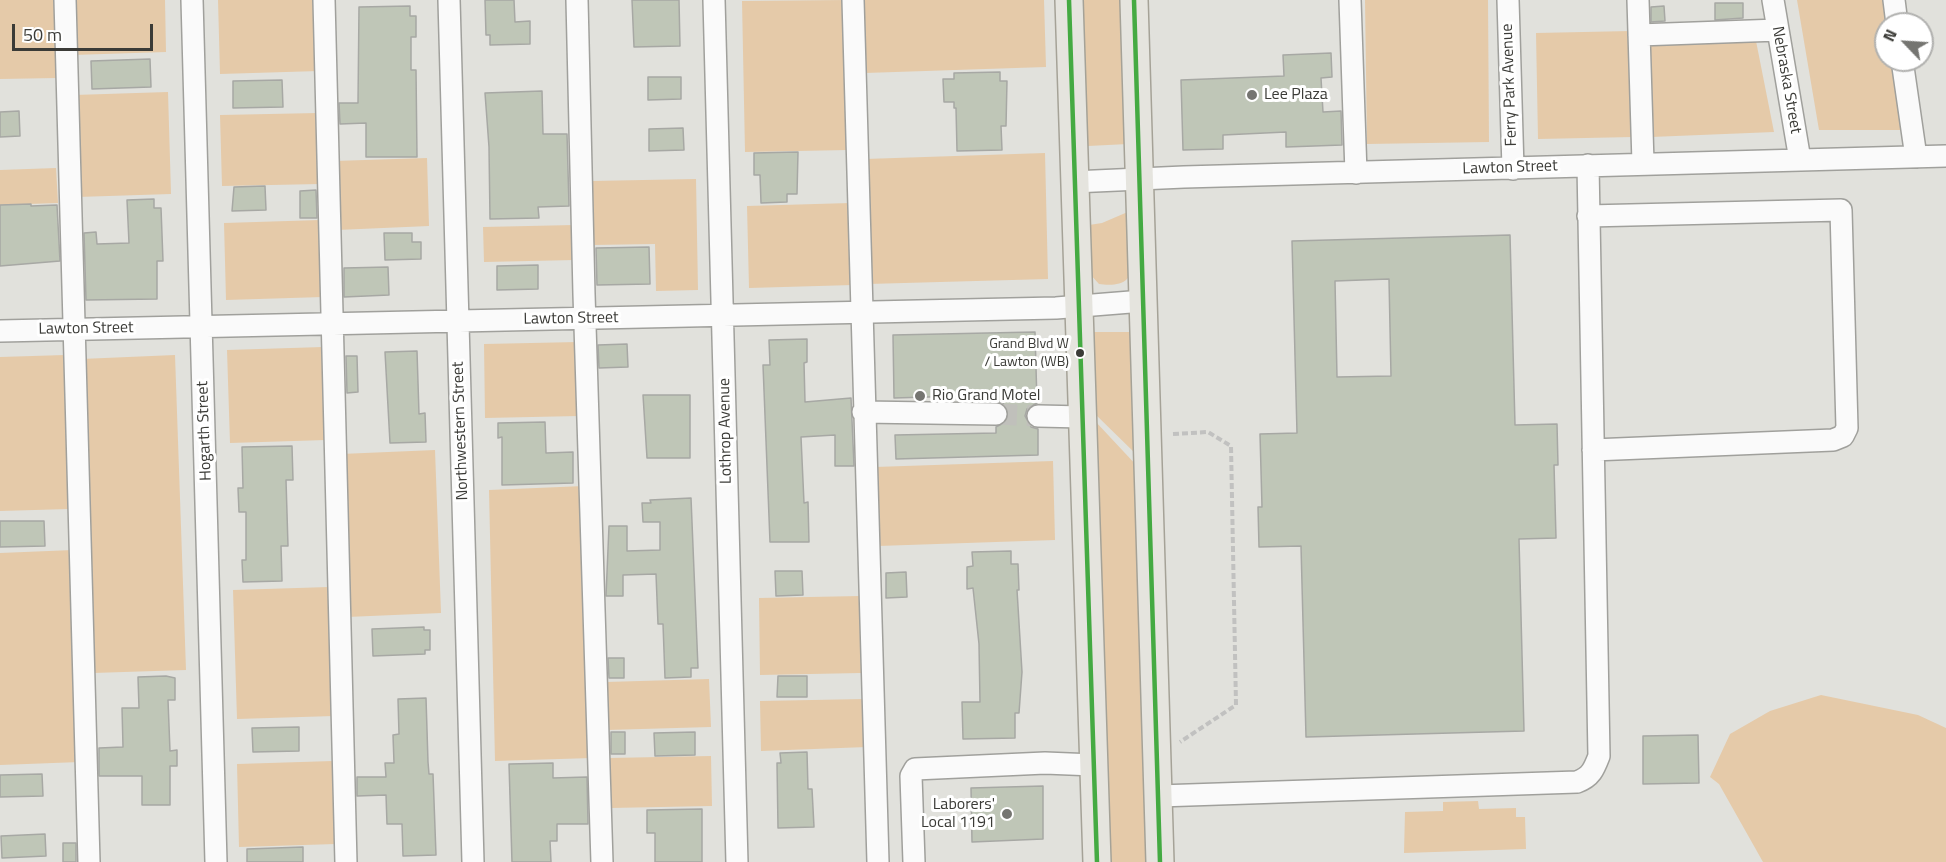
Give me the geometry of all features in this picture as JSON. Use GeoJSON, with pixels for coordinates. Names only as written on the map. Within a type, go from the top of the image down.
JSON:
{"type":"FeatureCollection","features":[{"type":"Feature","properties":{"kind":"main road"},"geometry":{"type":"LineString","coordinates":[[1069,0],[1073,182],[1080,304],[1097,862]]}},
{"type":"Feature","properties":{"kind":"main road"},"geometry":{"type":"LineString","coordinates":[[1134,0],[1142,179],[1143,301],[1160,862]]}},
{"type":"Feature","properties":{"kind":"street"},"geometry":{"type":"LineString","coordinates":[[65,0],[89,862]]}},
{"type":"Feature","properties":{"kind":"street","name":"Hogarth Street"},"geometry":{"type":"LineString","coordinates":[[192,0],[216,862]]}},
{"type":"Feature","properties":{"kind":"street"},"geometry":{"type":"LineString","coordinates":[[324,0],[346,862]]}},
{"type":"Feature","properties":{"kind":"street","name":"Northwestern Street"},"geometry":{"type":"LineString","coordinates":[[449,0],[473,862]]}},
{"type":"Feature","properties":{"kind":"street"},"geometry":{"type":"LineString","coordinates":[[577,0],[602,862]]}},
{"type":"Feature","properties":{"kind":"street","name":"Lothrop Avenue"},"geometry":{"type":"LineString","coordinates":[[714,0],[737,862]]}},
{"type":"Feature","properties":{"kind":"street"},"geometry":{"type":"LineString","coordinates":[[853,0],[863,412],[878,862]]}},
{"type":"Feature","properties":{"kind":"street"},"geometry":{"type":"LineString","coordinates":[[1350,0],[1356,173]]}},
{"type":"Feature","properties":{"kind":"street","name":"Ferry Park Avenue"},"geometry":{"type":"LineString","coordinates":[[1508,0],[1513,169]]}},
{"type":"Feature","properties":{"kind":"street"},"geometry":{"type":"LineString","coordinates":[[1638,0],[1643,163]]}},
{"type":"Feature","properties":{"kind":"street","name":"Nebraska Street"},"geometry":{"type":"LineString","coordinates":[[1773,0],[1800,160]]}},
{"type":"Feature","properties":{"kind":"street"},"geometry":{"type":"LineString","coordinates":[[1639,35],[1778,30]]}},
{"type":"Feature","properties":{"kind":"street"},"geometry":{"type":"LineString","coordinates":[[1904,72],[1916,157]]}},
{"type":"Feature","properties":{"kind":"street","name":"Lawton Street"},"geometry":{"type":"LineString","coordinates":[[1073,182],[1643,163],[1946,156]]}},
{"type":"Feature","properties":{"kind":"street"},"geometry":{"type":"LineString","coordinates":[[1159,796],[1577,782],[1587,778],[1599,756],[1588,165]]}},
{"type":"Feature","properties":{"kind":"street"},"geometry":{"type":"LineString","coordinates":[[1588,216],[1836,208],[1841,210],[1847,429],[1843,436],[1833,440],[1593,450]]}},
{"type":"Feature","properties":{"kind":"street","name":"Lawton Street"},"geometry":{"type":"LineString","coordinates":[[0,332],[1056,308],[1080,304],[1143,301]]}},
{"type":"Feature","properties":{"kind":"street"},"geometry":{"type":"LineString","coordinates":[[863,412],[996,414]]}},
{"type":"Feature","properties":{"kind":"street"},"geometry":{"type":"LineString","coordinates":[[1038,416],[1083,417]]}},
{"type":"Feature","properties":{"kind":"street"},"geometry":{"type":"LineString","coordinates":[[914,862],[911,776],[915,769],[1045,763],[1094,765]]}},
{"type":"Feature","properties":{"kind":"path"},"geometry":{"type":"LineString","coordinates":[[1173,434],[1208,432],[1231,446],[1236,705],[1180,741]]}},
{"type":"Feature","properties":{"kind":"shaded area"},"geometry":{"type":"Polygon","coordinates":[[[0,0],[55,0],[57,78],[0,79],[0,0]]]}},
{"type":"Feature","properties":{"kind":"shaded area"},"geometry":{"type":"Polygon","coordinates":[[[71,0],[165,0],[166,52],[72,55],[71,0]]]}},
{"type":"Feature","properties":{"kind":"shaded area"},"geometry":{"type":"Polygon","coordinates":[[[218,0],[317,0],[319,71],[220,74],[218,0]]]}},
{"type":"Feature","properties":{"kind":"shaded area"},"geometry":{"type":"Polygon","coordinates":[[[846,0],[848,150],[745,152],[742,1],[846,0]]]}},
{"type":"Feature","properties":{"kind":"shaded area"},"geometry":{"type":"Polygon","coordinates":[[[863,0],[1044,0],[1046,67],[865,73],[863,0]]]}},
{"type":"Feature","properties":{"kind":"shaded area"},"geometry":{"type":"Polygon","coordinates":[[[1083,0],[1124,0],[1128,144],[1088,146],[1083,0]]]}},
{"type":"Feature","properties":{"kind":"shaded area"},"geometry":{"type":"Polygon","coordinates":[[[1365,0],[1488,0],[1489,142],[1367,144],[1365,0]]]}},
{"type":"Feature","properties":{"kind":"shaded area"},"geometry":{"type":"Polygon","coordinates":[[[1797,0],[1885,0],[1886,12],[1874,12],[1874,72],[1896,72],[1905,130],[1819,130],[1797,0]]]}},
{"type":"Feature","properties":{"kind":"shaded area"},"geometry":{"type":"Polygon","coordinates":[[[1631,31],[1633,137],[1538,139],[1536,33],[1631,31]]]}},
{"type":"Feature","properties":{"kind":"shaded area"},"geometry":{"type":"Polygon","coordinates":[[[1756,41],[1774,132],[1651,137],[1648,44],[1756,41]]]}},
{"type":"Feature","properties":{"kind":"shaded area"},"geometry":{"type":"Polygon","coordinates":[[[168,92],[171,194],[77,197],[74,95],[168,92]]]}},
{"type":"Feature","properties":{"kind":"shaded area"},"geometry":{"type":"Polygon","coordinates":[[[318,113],[320,184],[222,186],[220,115],[318,113]]]}},
{"type":"Feature","properties":{"kind":"shaded area"},"geometry":{"type":"Polygon","coordinates":[[[1045,153],[1048,279],[868,284],[865,159],[1045,153]]]}},
{"type":"Feature","properties":{"kind":"shaded area"},"geometry":{"type":"Polygon","coordinates":[[[427,158],[429,226],[337,230],[334,161],[427,158]]]}},
{"type":"Feature","properties":{"kind":"shaded area"},"geometry":{"type":"Polygon","coordinates":[[[56,168],[58,203],[0,205],[0,170],[56,168]]]}},
{"type":"Feature","properties":{"kind":"shaded area"},"geometry":{"type":"Polygon","coordinates":[[[696,179],[698,290],[656,291],[655,244],[592,245],[591,181],[696,179]]]}},
{"type":"Feature","properties":{"kind":"shaded area"},"geometry":{"type":"Polygon","coordinates":[[[850,203],[853,285],[749,288],[747,206],[850,203]]]}},
{"type":"Feature","properties":{"kind":"shaded area"},"geometry":{"type":"Polygon","coordinates":[[[1130,211],[1132,257],[1130,274],[1127,279],[1118,284],[1099,284],[1089,273],[1089,225],[1102,223],[1130,211]]]}},
{"type":"Feature","properties":{"kind":"shaded area"},"geometry":{"type":"Polygon","coordinates":[[[320,220],[323,297],[226,300],[224,223],[320,220]]]}},
{"type":"Feature","properties":{"kind":"shaded area"},"geometry":{"type":"Polygon","coordinates":[[[574,225],[575,260],[484,262],[483,227],[574,225]]]}},
{"type":"Feature","properties":{"kind":"shaded area"},"geometry":{"type":"Polygon","coordinates":[[[1092,332],[1133,332],[1139,457],[1094,413],[1092,332]]]}},
{"type":"Feature","properties":{"kind":"shaded area"},"geometry":{"type":"Polygon","coordinates":[[[578,342],[579,416],[485,418],[484,344],[578,342]]]}},
{"type":"Feature","properties":{"kind":"shaded area"},"geometry":{"type":"Polygon","coordinates":[[[323,347],[326,440],[230,443],[227,350],[323,347]]]}},
{"type":"Feature","properties":{"kind":"shaded area"},"geometry":{"type":"Polygon","coordinates":[[[65,355],[69,509],[0,511],[0,357],[65,355]]]}},
{"type":"Feature","properties":{"kind":"shaded area"},"geometry":{"type":"Polygon","coordinates":[[[175,355],[186,670],[93,673],[81,359],[175,355]]]}},
{"type":"Feature","properties":{"kind":"shaded area"},"geometry":{"type":"Polygon","coordinates":[[[1095,421],[1138,467],[1148,862],[1106,862],[1095,421]]]}},
{"type":"Feature","properties":{"kind":"shaded area"},"geometry":{"type":"Polygon","coordinates":[[[435,450],[441,613],[347,617],[341,454],[435,450]]]}},
{"type":"Feature","properties":{"kind":"shaded area"},"geometry":{"type":"Polygon","coordinates":[[[1053,461],[1055,540],[878,546],[875,467],[1053,461]]]}},
{"type":"Feature","properties":{"kind":"shaded area"},"geometry":{"type":"Polygon","coordinates":[[[584,486],[592,758],[495,761],[489,490],[584,486]]]}},
{"type":"Feature","properties":{"kind":"shaded area"},"geometry":{"type":"Polygon","coordinates":[[[73,550],[80,762],[0,765],[0,553],[73,550]]]}},
{"type":"Feature","properties":{"kind":"shaded area"},"geometry":{"type":"Polygon","coordinates":[[[329,587],[334,716],[237,719],[233,590],[329,587]]]}},
{"type":"Feature","properties":{"kind":"shaded area"},"geometry":{"type":"Polygon","coordinates":[[[860,596],[861,673],[760,675],[759,598],[860,596]]]}},
{"type":"Feature","properties":{"kind":"shaded area"},"geometry":{"type":"Polygon","coordinates":[[[709,679],[711,727],[607,730],[606,682],[709,679]]]}},
{"type":"Feature","properties":{"kind":"shaded area"},"geometry":{"type":"Polygon","coordinates":[[[1821,695],[1918,715],[1946,728],[1946,862],[1763,862],[1719,784],[1710,777],[1730,734],[1770,711],[1821,695]]]}},
{"type":"Feature","properties":{"kind":"shaded area"},"geometry":{"type":"Polygon","coordinates":[[[864,699],[867,747],[761,751],[760,701],[864,699]]]}},
{"type":"Feature","properties":{"kind":"shaded area"},"geometry":{"type":"Polygon","coordinates":[[[711,756],[712,806],[610,808],[609,758],[711,756]]]}},
{"type":"Feature","properties":{"kind":"shaded area"},"geometry":{"type":"Polygon","coordinates":[[[333,761],[336,844],[239,847],[237,764],[333,761]]]}},
{"type":"Feature","properties":{"kind":"shaded area"},"geometry":{"type":"Polygon","coordinates":[[[1478,801],[1479,809],[1516,808],[1516,817],[1525,817],[1526,849],[1404,853],[1405,812],[1443,811],[1443,802],[1478,801]]]}},
{"type":"Feature","properties":{"kind":"building"},"geometry":{"type":"Polygon","coordinates":[[[485,0],[514,0],[515,22],[530,21],[530,44],[490,45],[490,35],[486,35],[485,0]]]}},
{"type":"Feature","properties":{"kind":"building"},"geometry":{"type":"Polygon","coordinates":[[[632,0],[679,0],[680,46],[634,47],[632,0]]]}},
{"type":"Feature","properties":{"kind":"building"},"geometry":{"type":"Polygon","coordinates":[[[1715,3],[1743,3],[1743,18],[1715,20],[1715,3]]]}},
{"type":"Feature","properties":{"kind":"building"},"geometry":{"type":"Polygon","coordinates":[[[410,6],[410,16],[416,16],[416,37],[411,37],[411,70],[416,70],[417,157],[366,157],[366,123],[340,124],[339,103],[358,103],[359,7],[410,6]]]}},
{"type":"Feature","properties":{"kind":"building"},"geometry":{"type":"Polygon","coordinates":[[[1664,6],[1665,21],[1651,22],[1651,7],[1664,6]]]}},
{"type":"Feature","properties":{"kind":"building","name":"Lee Plaza"},"geometry":{"type":"Polygon","coordinates":[[[1331,53],[1332,77],[1321,78],[1323,112],[1341,111],[1342,145],[1286,147],[1286,132],[1223,135],[1223,149],[1183,150],[1181,80],[1284,76],[1283,55],[1331,53]]]}},
{"type":"Feature","properties":{"kind":"building"},"geometry":{"type":"Polygon","coordinates":[[[150,59],[151,87],[92,89],[91,61],[150,59]]]}},
{"type":"Feature","properties":{"kind":"building"},"geometry":{"type":"Polygon","coordinates":[[[1000,72],[1000,81],[1007,81],[1006,126],[1001,126],[1002,150],[957,151],[956,108],[954,108],[954,102],[944,102],[943,79],[954,79],[954,73],[1000,72]]]}},
{"type":"Feature","properties":{"kind":"building"},"geometry":{"type":"Polygon","coordinates":[[[648,77],[681,77],[681,99],[648,100],[648,77]]]}},
{"type":"Feature","properties":{"kind":"building"},"geometry":{"type":"Polygon","coordinates":[[[282,80],[283,107],[233,108],[233,81],[282,80]]]}},
{"type":"Feature","properties":{"kind":"building"},"geometry":{"type":"Polygon","coordinates":[[[542,91],[543,134],[567,134],[569,206],[538,207],[539,218],[490,219],[489,147],[485,93],[542,91]]]}},
{"type":"Feature","properties":{"kind":"building"},"geometry":{"type":"Polygon","coordinates":[[[19,111],[20,136],[0,137],[0,112],[19,111]]]}},
{"type":"Feature","properties":{"kind":"building"},"geometry":{"type":"Polygon","coordinates":[[[683,128],[684,150],[649,151],[649,129],[683,128]]]}},
{"type":"Feature","properties":{"kind":"building"},"geometry":{"type":"Polygon","coordinates":[[[798,152],[797,194],[787,194],[787,202],[761,203],[760,175],[754,175],[754,153],[798,152]]]}},
{"type":"Feature","properties":{"kind":"building"},"geometry":{"type":"Polygon","coordinates":[[[265,186],[266,210],[232,211],[234,187],[265,186]]]}},
{"type":"Feature","properties":{"kind":"building"},"geometry":{"type":"Polygon","coordinates":[[[316,190],[317,218],[300,218],[300,191],[316,190]]]}},
{"type":"Feature","properties":{"kind":"building"},"geometry":{"type":"Polygon","coordinates":[[[154,199],[154,208],[161,208],[163,261],[157,261],[157,299],[86,300],[84,233],[96,232],[97,244],[129,243],[127,200],[154,199]]]}},
{"type":"Feature","properties":{"kind":"building"},"geometry":{"type":"Polygon","coordinates":[[[31,204],[31,206],[57,205],[60,261],[0,266],[0,205],[31,204]]]}},
{"type":"Feature","properties":{"kind":"building"},"geometry":{"type":"Polygon","coordinates":[[[384,233],[412,233],[412,242],[421,242],[421,259],[385,260],[384,233]]]}},
{"type":"Feature","properties":{"kind":"building"},"geometry":{"type":"Polygon","coordinates":[[[1510,235],[1515,425],[1557,424],[1558,465],[1554,465],[1556,538],[1519,539],[1524,731],[1306,737],[1301,546],[1259,547],[1258,507],[1262,507],[1260,434],[1297,433],[1292,241],[1510,235]],[[1389,279],[1335,281],[1337,377],[1391,376],[1389,279]]]}},
{"type":"Feature","properties":{"kind":"building"},"geometry":{"type":"Polygon","coordinates":[[[649,247],[650,284],[597,285],[596,248],[649,247]]]}},
{"type":"Feature","properties":{"kind":"building"},"geometry":{"type":"Polygon","coordinates":[[[538,265],[538,289],[497,290],[497,266],[538,265]]]}},
{"type":"Feature","properties":{"kind":"building"},"geometry":{"type":"Polygon","coordinates":[[[388,267],[389,295],[344,297],[344,268],[388,267]]]}},
{"type":"Feature","properties":{"kind":"building","name":"Rio Grand Motel"},"geometry":{"type":"Polygon","coordinates":[[[1035,332],[1037,403],[1027,409],[1025,416],[1031,427],[1038,429],[1038,455],[896,459],[895,435],[996,433],[996,427],[1007,421],[1009,414],[1003,403],[996,401],[995,395],[894,398],[893,335],[1035,332]]]}},
{"type":"Feature","properties":{"kind":"building"},"geometry":{"type":"Polygon","coordinates":[[[807,339],[807,362],[804,363],[805,402],[851,398],[854,466],[835,466],[835,435],[801,437],[804,503],[808,502],[809,542],[770,542],[763,365],[770,365],[769,340],[807,339]]]}},
{"type":"Feature","properties":{"kind":"building"},"geometry":{"type":"Polygon","coordinates":[[[627,344],[628,367],[599,368],[598,345],[627,344]]]}},
{"type":"Feature","properties":{"kind":"building"},"geometry":{"type":"Polygon","coordinates":[[[417,351],[419,414],[425,413],[426,442],[390,443],[385,352],[417,351]]]}},
{"type":"Feature","properties":{"kind":"building"},"geometry":{"type":"Polygon","coordinates":[[[346,356],[357,356],[358,392],[347,393],[346,356]]]}},
{"type":"Feature","properties":{"kind":"building"},"geometry":{"type":"Polygon","coordinates":[[[643,395],[690,395],[690,458],[647,458],[643,395]]]}},
{"type":"Feature","properties":{"kind":"building"},"geometry":{"type":"Polygon","coordinates":[[[545,422],[546,453],[573,452],[573,483],[502,485],[502,437],[498,438],[498,423],[545,422]]]}},
{"type":"Feature","properties":{"kind":"building"},"geometry":{"type":"Polygon","coordinates":[[[292,446],[293,480],[286,480],[288,546],[281,546],[282,581],[243,582],[242,560],[246,560],[246,512],[239,512],[238,488],[243,488],[242,447],[292,446]]]}},
{"type":"Feature","properties":{"kind":"building"},"geometry":{"type":"Polygon","coordinates":[[[691,498],[698,668],[691,668],[691,677],[665,678],[663,624],[658,624],[656,574],[623,575],[623,596],[606,596],[609,526],[627,526],[627,551],[660,550],[660,522],[643,522],[642,503],[651,503],[650,500],[691,498]]]}},
{"type":"Feature","properties":{"kind":"building"},"geometry":{"type":"Polygon","coordinates":[[[0,521],[44,521],[45,546],[0,547],[0,521]]]}},
{"type":"Feature","properties":{"kind":"building"},"geometry":{"type":"Polygon","coordinates":[[[1011,551],[1011,564],[1018,564],[1019,590],[1017,590],[1022,672],[1019,713],[1015,713],[1015,738],[963,739],[962,702],[980,702],[979,644],[973,588],[967,589],[967,567],[973,566],[972,552],[1011,551]]]}},
{"type":"Feature","properties":{"kind":"building"},"geometry":{"type":"Polygon","coordinates":[[[775,571],[802,571],[803,595],[776,596],[775,571]]]}},
{"type":"Feature","properties":{"kind":"building"},"geometry":{"type":"Polygon","coordinates":[[[906,572],[907,597],[886,598],[886,573],[906,572]]]}},
{"type":"Feature","properties":{"kind":"building"},"geometry":{"type":"Polygon","coordinates":[[[424,627],[424,630],[430,630],[430,650],[425,650],[425,654],[373,656],[372,629],[424,627]]]}},
{"type":"Feature","properties":{"kind":"building"},"geometry":{"type":"Polygon","coordinates":[[[608,658],[624,658],[624,678],[609,678],[608,658]]]}},
{"type":"Feature","properties":{"kind":"building"},"geometry":{"type":"Polygon","coordinates":[[[778,676],[807,676],[807,697],[777,697],[778,676]]]}},
{"type":"Feature","properties":{"kind":"building"},"geometry":{"type":"Polygon","coordinates":[[[138,677],[175,678],[175,700],[168,700],[170,751],[177,750],[177,766],[170,766],[170,805],[142,805],[142,776],[99,776],[99,748],[123,747],[122,708],[139,708],[138,677]]]}},
{"type":"Feature","properties":{"kind":"building"},"geometry":{"type":"Polygon","coordinates":[[[426,698],[429,774],[433,774],[436,855],[403,856],[402,824],[387,824],[386,795],[357,796],[357,777],[386,777],[385,763],[394,763],[393,735],[399,734],[398,699],[426,698]]]}},
{"type":"Feature","properties":{"kind":"building"},"geometry":{"type":"Polygon","coordinates":[[[299,727],[299,751],[253,752],[252,728],[299,727]]]}},
{"type":"Feature","properties":{"kind":"building"},"geometry":{"type":"Polygon","coordinates":[[[611,732],[625,732],[625,754],[611,754],[611,732]]]}},
{"type":"Feature","properties":{"kind":"building"},"geometry":{"type":"Polygon","coordinates":[[[695,732],[695,755],[655,756],[654,733],[695,732]]]}},
{"type":"Feature","properties":{"kind":"building"},"geometry":{"type":"Polygon","coordinates":[[[1698,735],[1699,783],[1643,784],[1643,736],[1698,735]]]}},
{"type":"Feature","properties":{"kind":"building"},"geometry":{"type":"Polygon","coordinates":[[[807,752],[808,789],[812,789],[814,827],[778,828],[777,763],[781,763],[780,753],[807,752]]]}},
{"type":"Feature","properties":{"kind":"building"},"geometry":{"type":"Polygon","coordinates":[[[553,763],[553,778],[587,777],[588,824],[557,824],[557,841],[550,841],[551,862],[512,862],[509,764],[553,763]]]}},
{"type":"Feature","properties":{"kind":"building"},"geometry":{"type":"Polygon","coordinates":[[[42,774],[43,796],[0,797],[0,775],[42,774]]]}},
{"type":"Feature","properties":{"kind":"building","name":"Laborers' Local 1191"},"geometry":{"type":"Polygon","coordinates":[[[1043,786],[1043,839],[972,842],[971,788],[1043,786]]]}},
{"type":"Feature","properties":{"kind":"building"},"geometry":{"type":"Polygon","coordinates":[[[702,809],[702,862],[655,862],[655,833],[647,833],[647,810],[702,809]]]}},
{"type":"Feature","properties":{"kind":"building"},"geometry":{"type":"Polygon","coordinates":[[[45,834],[46,856],[2,858],[1,836],[45,834]]]}},
{"type":"Feature","properties":{"kind":"building"},"geometry":{"type":"Polygon","coordinates":[[[63,843],[76,843],[76,862],[63,862],[63,843]]]}},
{"type":"Feature","properties":{"kind":"building"},"geometry":{"type":"Polygon","coordinates":[[[303,847],[303,862],[247,862],[247,849],[303,847]]]}},
{"type":"Feature","properties":{"kind":"tunnel"},"geometry":{"type":"LineString","coordinates":[[996,414],[1038,416]]}},
{"type":"Feature","properties":{"kind":"transit line"},"geometry":{"type":"LineString","coordinates":[[1069,0],[1097,862]]}},
{"type":"Feature","properties":{"kind":"transit line"},"geometry":{"type":"LineString","coordinates":[[1134,0],[1160,862]]}},
{"type":"Feature","properties":{"kind":"place","name":"Lee Plaza"},"geometry":{"type":"Point","coordinates":[1252,95]}},
{"type":"Feature","properties":{"kind":"place","name":"Grand Blvd W / Lawton (WB)"},"geometry":{"type":"Point","coordinates":[1080,353]}},
{"type":"Feature","properties":{"kind":"place","name":"Rio Grand Motel"},"geometry":{"type":"Point","coordinates":[920,396]}},
{"type":"Feature","properties":{"kind":"place","name":"Laborers' Local 1191"},"geometry":{"type":"Point","coordinates":[1007,814]}}]}
